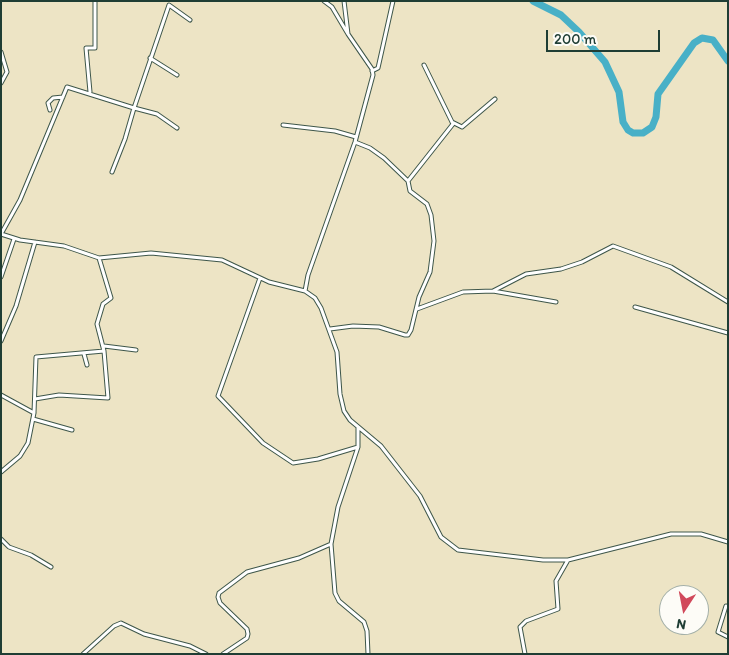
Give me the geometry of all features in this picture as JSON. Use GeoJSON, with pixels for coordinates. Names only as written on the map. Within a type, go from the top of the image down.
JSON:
{"type":"FeatureCollection","features":[{"type":"Feature","properties":{"kind":"street"},"geometry":{"type":"LineString","coordinates":[[90,92],[86,48],[95,48],[95,1]]}},
{"type":"Feature","properties":{"kind":"street"},"geometry":{"type":"LineString","coordinates":[[305,292],[308,276],[355,142],[372,71],[332,7],[324,1]]}},
{"type":"Feature","properties":{"kind":"street"},"geometry":{"type":"LineString","coordinates":[[344,1],[348,34]]}},
{"type":"Feature","properties":{"kind":"street"},"geometry":{"type":"LineString","coordinates":[[372,71],[378,68],[393,1]]}},
{"type":"Feature","properties":{"kind":"street"},"geometry":{"type":"LineString","coordinates":[[112,172],[125,139],[150,58],[170,3],[190,20]]}},
{"type":"Feature","properties":{"kind":"street"},"geometry":{"type":"LineString","coordinates":[[1,52],[7,72],[1,83]]}},
{"type":"Feature","properties":{"kind":"street"},"geometry":{"type":"LineString","coordinates":[[150,58],[177,75]]}},
{"type":"Feature","properties":{"kind":"street"},"geometry":{"type":"LineString","coordinates":[[424,65],[452,122],[462,127],[495,99]]}},
{"type":"Feature","properties":{"kind":"street"},"geometry":{"type":"LineString","coordinates":[[177,128],[157,114],[90,92],[67,87],[20,200],[1,234],[14,239],[59,245],[99,258],[151,253],[191,259],[209,258],[236,266],[260,278],[305,292],[315,298],[322,308],[330,329],[340,367],[341,402],[350,420],[381,446],[420,496],[442,537],[448,544],[458,550],[543,560],[568,560],[670,534],[701,534],[728,542]]}},
{"type":"Feature","properties":{"kind":"street"},"geometry":{"type":"LineString","coordinates":[[50,110],[48,103],[53,98],[63,97]]}},
{"type":"Feature","properties":{"kind":"street"},"geometry":{"type":"LineString","coordinates":[[408,180],[452,122]]}},
{"type":"Feature","properties":{"kind":"street"},"geometry":{"type":"LineString","coordinates":[[283,125],[335,131],[356,137]]}},
{"type":"Feature","properties":{"kind":"street"},"geometry":{"type":"LineString","coordinates":[[330,329],[353,326],[379,327],[408,335],[430,272],[434,241],[431,215],[427,204],[410,191],[408,180],[370,148],[355,142]]}},
{"type":"Feature","properties":{"kind":"street"},"geometry":{"type":"LineString","coordinates":[[1,276],[14,239]]}},
{"type":"Feature","properties":{"kind":"street"},"geometry":{"type":"LineString","coordinates":[[1,341],[16,306],[35,242]]}},
{"type":"Feature","properties":{"kind":"street"},"geometry":{"type":"LineString","coordinates":[[492,290],[517,276],[561,269],[582,262],[613,246],[671,266],[728,302]]}},
{"type":"Feature","properties":{"kind":"street"},"geometry":{"type":"LineString","coordinates":[[35,399],[60,395],[108,398],[104,346],[97,324],[101,317],[102,304],[110,298],[99,258]]}},
{"type":"Feature","properties":{"kind":"street"},"geometry":{"type":"LineString","coordinates":[[260,278],[218,396],[263,443],[293,463],[312,460],[358,447]]}},
{"type":"Feature","properties":{"kind":"street"},"geometry":{"type":"LineString","coordinates":[[417,309],[463,292],[492,290],[556,302]]}},
{"type":"Feature","properties":{"kind":"street"},"geometry":{"type":"LineString","coordinates":[[635,307],[728,334]]}},
{"type":"Feature","properties":{"kind":"street"},"geometry":{"type":"LineString","coordinates":[[104,346],[136,350]]}},
{"type":"Feature","properties":{"kind":"street"},"geometry":{"type":"LineString","coordinates":[[1,472],[24,451],[34,413],[36,357],[104,351]]}},
{"type":"Feature","properties":{"kind":"street"},"geometry":{"type":"LineString","coordinates":[[84,354],[87,365]]}},
{"type":"Feature","properties":{"kind":"street"},"geometry":{"type":"LineString","coordinates":[[1,395],[34,413]]}},
{"type":"Feature","properties":{"kind":"street"},"geometry":{"type":"LineString","coordinates":[[33,419],[72,430]]}},
{"type":"Feature","properties":{"kind":"street"},"geometry":{"type":"LineString","coordinates":[[358,428],[358,447],[338,507],[331,544],[335,593],[339,601],[364,622],[367,631],[368,654]]}},
{"type":"Feature","properties":{"kind":"street"},"geometry":{"type":"LineString","coordinates":[[1,540],[8,547],[31,555],[51,567]]}},
{"type":"Feature","properties":{"kind":"street"},"geometry":{"type":"LineString","coordinates":[[224,654],[247,638],[248,634],[247,629],[220,603],[219,593],[247,572],[299,558],[331,544]]}},
{"type":"Feature","properties":{"kind":"street"},"geometry":{"type":"LineString","coordinates":[[525,654],[520,627],[526,621],[558,609],[556,581],[568,560]]}},
{"type":"Feature","properties":{"kind":"street"},"geometry":{"type":"LineString","coordinates":[[726,606],[718,632],[728,637]]}},
{"type":"Feature","properties":{"kind":"street"},"geometry":{"type":"LineString","coordinates":[[83,654],[114,626],[121,623],[144,634],[190,646],[206,654]]}},
{"type":"Feature","properties":{"kind":"waterway"},"geometry":{"type":"LineString","coordinates":[[533,1],[561,15],[579,32],[605,62],[619,92],[623,122],[628,130],[633,133],[643,133],[652,127],[656,117],[658,94],[694,43],[702,38],[713,40],[728,61]]}}]}
